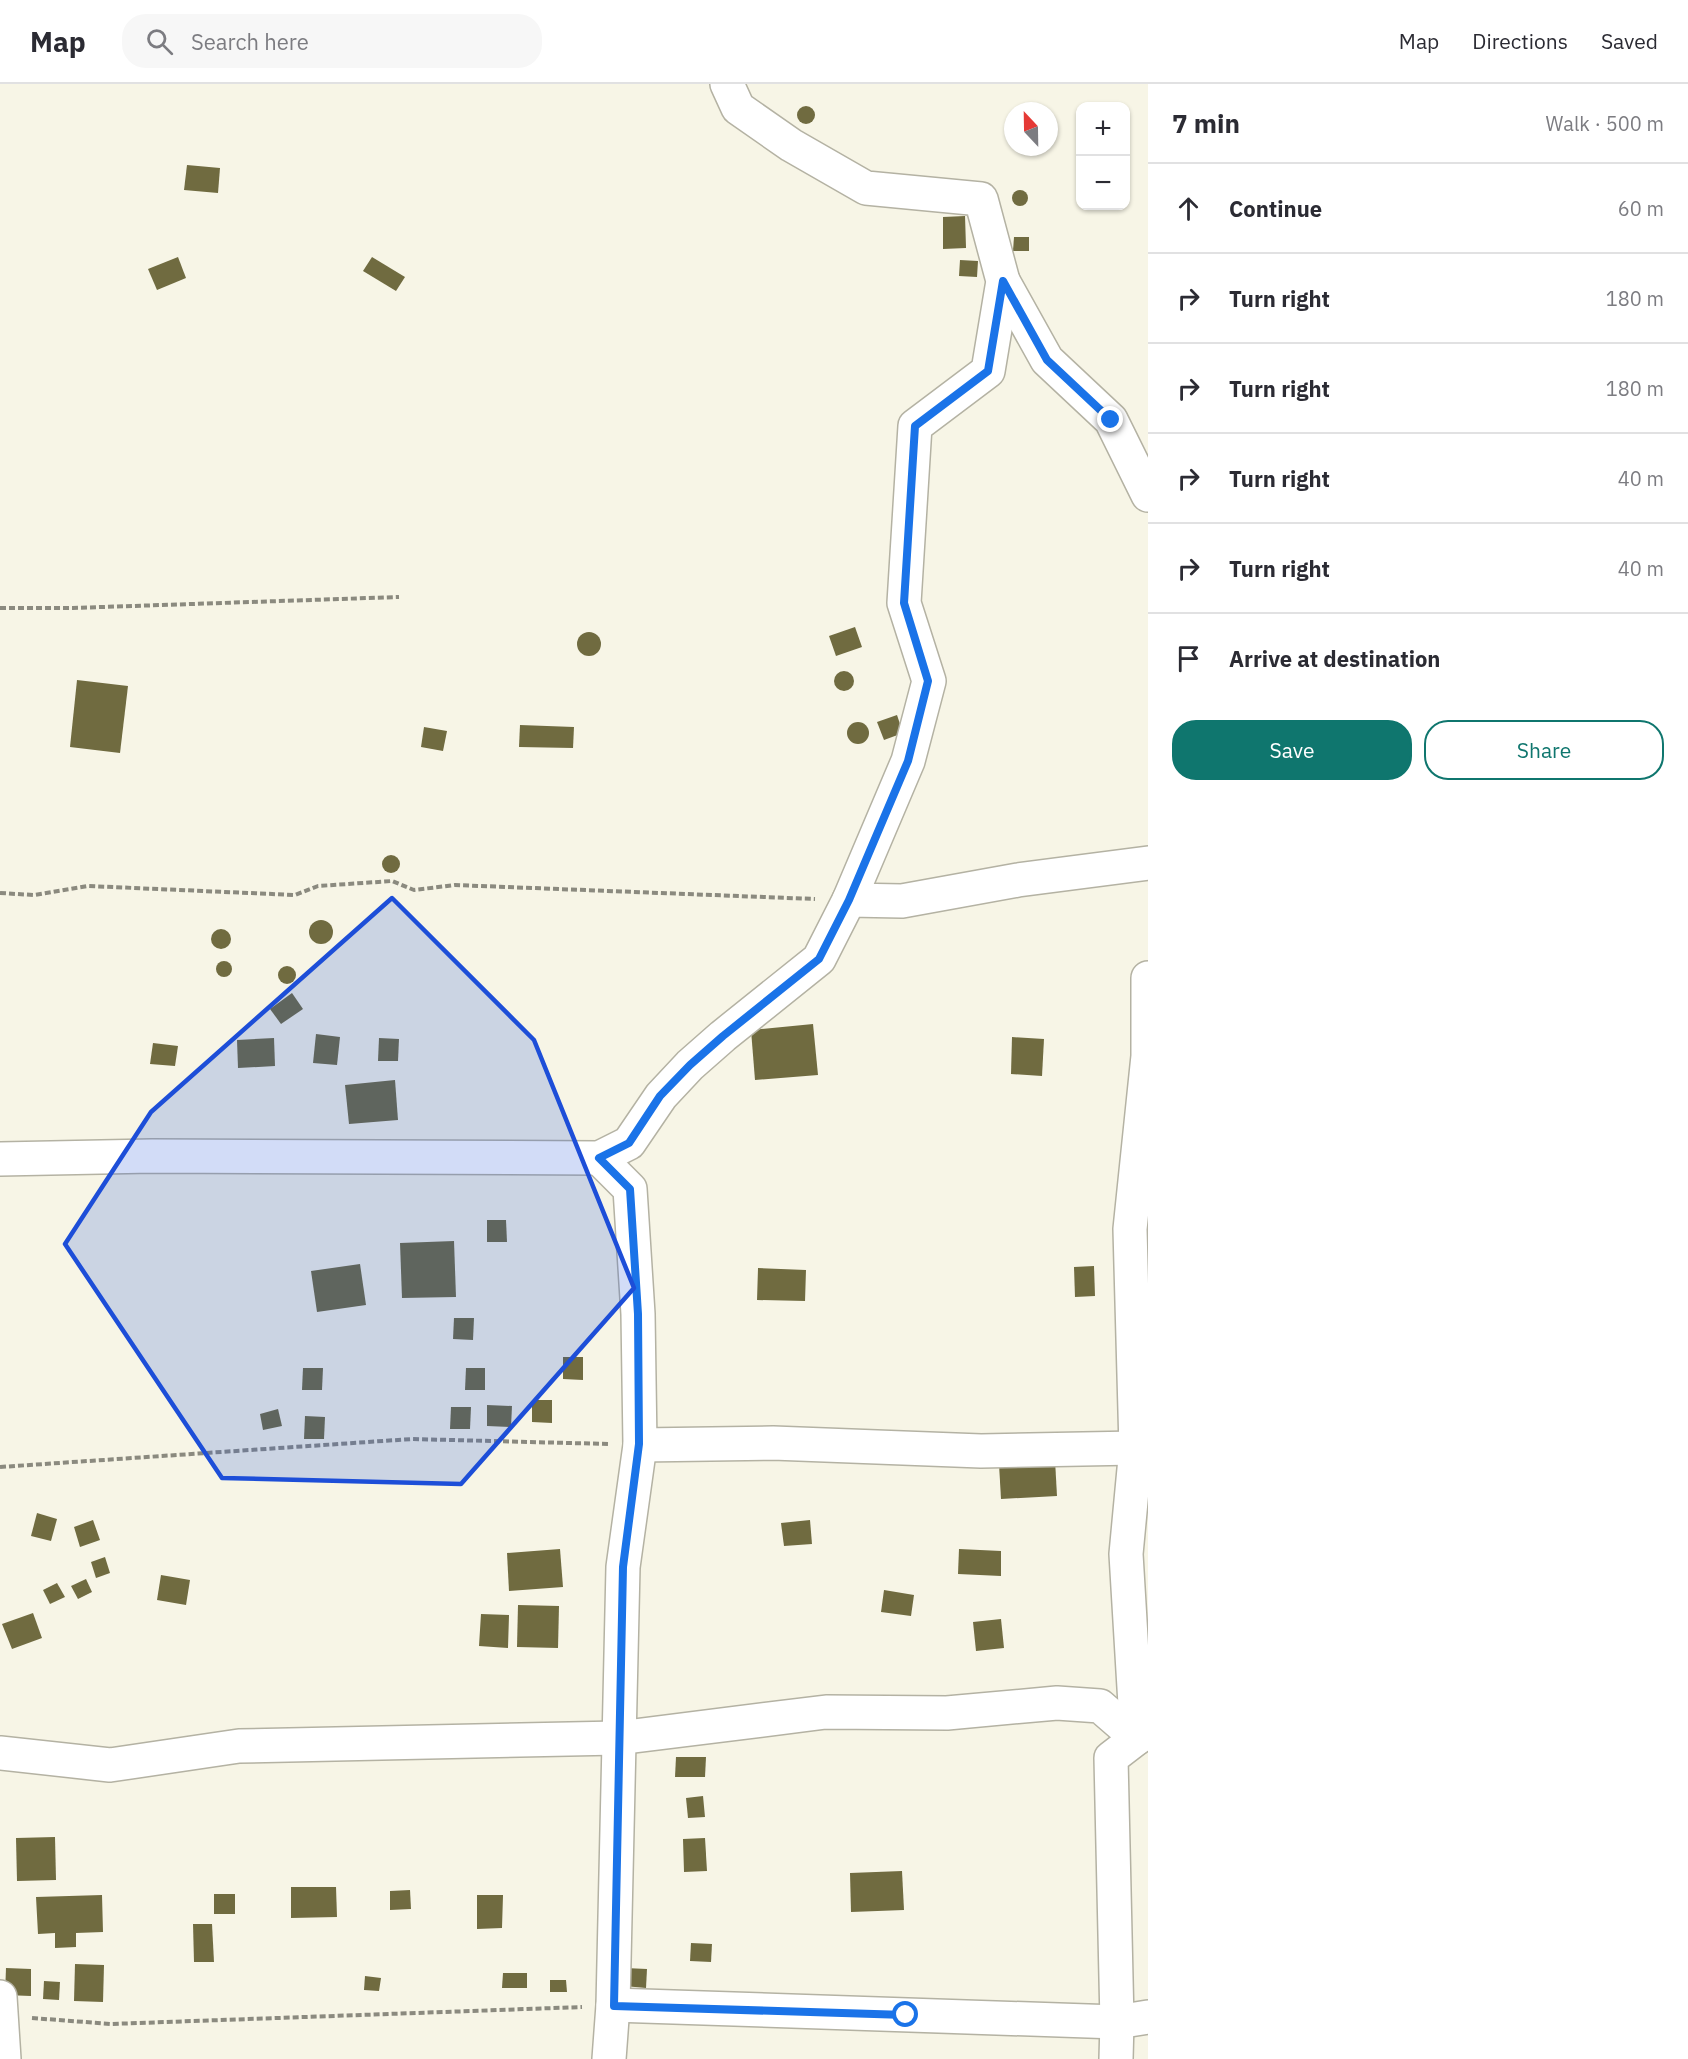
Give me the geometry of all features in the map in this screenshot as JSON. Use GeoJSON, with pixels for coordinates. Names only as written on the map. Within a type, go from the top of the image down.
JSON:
{"type":"FeatureCollection","features":[{"type":"Feature","properties":{"kind":"street"},"geometry":{"type":"LineString","coordinates":[[728,84],[738,108],[791,145],[866,188],[981,199],[1003,281],[1047,360],[1111,420],[1148,495]]}},
{"type":"Feature","properties":{"kind":"street"},"geometry":{"type":"LineString","coordinates":[[0,1159],[152,1156],[599,1158],[629,1143],[660,1096],[690,1065],[819,959],[849,900],[908,761],[928,681],[904,603],[915,426],[988,371],[1003,281]]}},
{"type":"Feature","properties":{"kind":"street"},"geometry":{"type":"LineString","coordinates":[[849,900],[902,901],[1018,880],[1148,863]]}},
{"type":"Feature","properties":{"kind":"street"},"geometry":{"type":"LineString","coordinates":[[1137,1737],[1126,1554],[1142,1435],[1130,1229],[1148,1056],[1148,978]]}},
{"type":"Feature","properties":{"kind":"street"},"geometry":{"type":"LineString","coordinates":[[599,1158],[630,1189],[638,1314],[639,1444],[623,1567],[614,2006],[609,2059]]}},
{"type":"Feature","properties":{"kind":"street"},"geometry":{"type":"LineString","coordinates":[[639,1444],[773,1443],[981,1451],[1142,1435]]}},
{"type":"Feature","properties":{"kind":"street"},"geometry":{"type":"LineString","coordinates":[[0,1753],[110,1765],[239,1746],[618,1738],[826,1712],[947,1713],[1057,1703],[1100,1706],[1137,1737]]}},
{"type":"Feature","properties":{"kind":"street"},"geometry":{"type":"LineString","coordinates":[[1116,2059],[1132,2019],[1111,1758],[1137,1737]]}},
{"type":"Feature","properties":{"kind":"street"},"geometry":{"type":"LineString","coordinates":[[0,2006],[4,2059]]}},
{"type":"Feature","properties":{"kind":"street"},"geometry":{"type":"LineString","coordinates":[[614,2006],[1132,2019]]}},
{"type":"Feature","properties":{"kind":"path"},"geometry":{"type":"LineString","coordinates":[[0,608],[73,608],[399,597]]}},
{"type":"Feature","properties":{"kind":"path"},"geometry":{"type":"LineString","coordinates":[[0,893],[34,895],[88,885],[295,895],[318,886],[392,880],[414,890],[455,885],[849,900]]}},
{"type":"Feature","properties":{"kind":"path"},"geometry":{"type":"LineString","coordinates":[[0,1467],[412,1439],[639,1444]]}},
{"type":"Feature","properties":{"kind":"path"},"geometry":{"type":"LineString","coordinates":[[0,2006],[111,2024],[614,2006]]}},
{"type":"Feature","properties":{"kind":"highlighted area"},"geometry":{"type":"Polygon","coordinates":[[[392,898],[534,1040],[634,1288],[461,1484],[222,1478],[65,1244],[151,1112],[392,898]]]}},
{"type":"Feature","properties":{"kind":"building"},"geometry":{"type":"Polygon","coordinates":[[[802,106],[810,106],[815,111],[813,122],[802,124],[797,119],[797,111],[802,106]]]}},
{"type":"Feature","properties":{"kind":"building"},"geometry":{"type":"Polygon","coordinates":[[[187,165],[220,168],[218,193],[184,190],[187,165]]]}},
{"type":"Feature","properties":{"kind":"building"},"geometry":{"type":"Polygon","coordinates":[[[1017,190],[1023,190],[1028,198],[1026,204],[1017,206],[1012,201],[1012,195],[1017,190]]]}},
{"type":"Feature","properties":{"kind":"building"},"geometry":{"type":"Polygon","coordinates":[[[965,216],[966,248],[943,249],[943,217],[965,216]]]}},
{"type":"Feature","properties":{"kind":"building"},"geometry":{"type":"Polygon","coordinates":[[[1014,237],[1029,237],[1029,251],[1013,251],[1014,237]]]}},
{"type":"Feature","properties":{"kind":"building"},"geometry":{"type":"Polygon","coordinates":[[[178,257],[186,278],[157,290],[148,269],[178,257]]]}},
{"type":"Feature","properties":{"kind":"building"},"geometry":{"type":"Polygon","coordinates":[[[372,257],[405,277],[396,291],[363,271],[372,257]]]}},
{"type":"Feature","properties":{"kind":"building"},"geometry":{"type":"Polygon","coordinates":[[[960,260],[978,261],[977,277],[959,276],[960,260]]]}},
{"type":"Feature","properties":{"kind":"building"},"geometry":{"type":"Polygon","coordinates":[[[855,627],[862,647],[836,656],[829,636],[855,627]]]}},
{"type":"Feature","properties":{"kind":"building"},"geometry":{"type":"Polygon","coordinates":[[[589,632],[598,635],[601,644],[598,653],[589,656],[580,653],[577,644],[580,635],[589,632]]]}},
{"type":"Feature","properties":{"kind":"building"},"geometry":{"type":"Polygon","coordinates":[[[844,671],[851,674],[854,681],[851,688],[844,691],[837,688],[834,681],[837,674],[844,671]]]}},
{"type":"Feature","properties":{"kind":"building"},"geometry":{"type":"Polygon","coordinates":[[[77,680],[128,686],[120,753],[70,747],[77,680]]]}},
{"type":"Feature","properties":{"kind":"building"},"geometry":{"type":"Polygon","coordinates":[[[897,715],[903,733],[884,740],[877,722],[897,715]]]}},
{"type":"Feature","properties":{"kind":"building"},"geometry":{"type":"Polygon","coordinates":[[[858,722],[866,725],[869,733],[866,741],[858,744],[850,741],[847,733],[850,725],[858,722]]]}},
{"type":"Feature","properties":{"kind":"building"},"geometry":{"type":"Polygon","coordinates":[[[520,725],[574,727],[573,748],[519,747],[520,725]]]}},
{"type":"Feature","properties":{"kind":"building"},"geometry":{"type":"Polygon","coordinates":[[[424,727],[447,731],[443,751],[421,747],[424,727]]]}},
{"type":"Feature","properties":{"kind":"building"},"geometry":{"type":"Polygon","coordinates":[[[391,855],[397,858],[400,864],[397,870],[391,873],[385,870],[382,864],[385,858],[391,855]]]}},
{"type":"Feature","properties":{"kind":"building"},"geometry":{"type":"Polygon","coordinates":[[[321,920],[330,923],[333,932],[330,941],[321,944],[312,941],[309,932],[312,923],[321,920]]]}},
{"type":"Feature","properties":{"kind":"building"},"geometry":{"type":"Polygon","coordinates":[[[221,929],[228,932],[231,939],[228,946],[221,949],[214,946],[211,939],[214,932],[221,929]]]}},
{"type":"Feature","properties":{"kind":"building"},"geometry":{"type":"Polygon","coordinates":[[[224,961],[230,963],[232,969],[230,975],[224,977],[218,975],[216,969],[218,963],[224,961]]]}},
{"type":"Feature","properties":{"kind":"building"},"geometry":{"type":"Polygon","coordinates":[[[287,966],[293,969],[296,975],[293,981],[287,984],[281,981],[278,975],[281,969],[287,966]]]}},
{"type":"Feature","properties":{"kind":"building"},"geometry":{"type":"Polygon","coordinates":[[[292,993],[303,1009],[281,1024],[270,1009],[292,993]]]}},
{"type":"Feature","properties":{"kind":"building"},"geometry":{"type":"Polygon","coordinates":[[[813,1024],[818,1075],[755,1080],[751,1030],[813,1024]]]}},
{"type":"Feature","properties":{"kind":"building"},"geometry":{"type":"Polygon","coordinates":[[[316,1034],[340,1037],[337,1065],[313,1063],[316,1034]]]}},
{"type":"Feature","properties":{"kind":"building"},"geometry":{"type":"Polygon","coordinates":[[[1012,1037],[1044,1039],[1042,1076],[1011,1074],[1012,1037]]]}},
{"type":"Feature","properties":{"kind":"building"},"geometry":{"type":"Polygon","coordinates":[[[274,1038],[275,1066],[238,1068],[237,1040],[274,1038]]]}},
{"type":"Feature","properties":{"kind":"building"},"geometry":{"type":"Polygon","coordinates":[[[379,1038],[399,1039],[398,1061],[378,1061],[379,1038]]]}},
{"type":"Feature","properties":{"kind":"building"},"geometry":{"type":"Polygon","coordinates":[[[153,1043],[178,1046],[175,1066],[150,1064],[153,1043]]]}},
{"type":"Feature","properties":{"kind":"building"},"geometry":{"type":"Polygon","coordinates":[[[395,1080],[398,1120],[349,1124],[345,1085],[395,1080]]]}},
{"type":"Feature","properties":{"kind":"building"},"geometry":{"type":"Polygon","coordinates":[[[487,1220],[506,1220],[507,1242],[487,1242],[487,1220]]]}},
{"type":"Feature","properties":{"kind":"building"},"geometry":{"type":"Polygon","coordinates":[[[454,1241],[456,1297],[402,1298],[400,1243],[454,1241]]]}},
{"type":"Feature","properties":{"kind":"building"},"geometry":{"type":"Polygon","coordinates":[[[360,1264],[366,1305],[317,1312],[311,1271],[360,1264]]]}},
{"type":"Feature","properties":{"kind":"building"},"geometry":{"type":"Polygon","coordinates":[[[1094,1266],[1095,1296],[1075,1297],[1074,1267],[1094,1266]]]}},
{"type":"Feature","properties":{"kind":"building"},"geometry":{"type":"Polygon","coordinates":[[[758,1268],[806,1270],[805,1301],[757,1300],[758,1268]]]}},
{"type":"Feature","properties":{"kind":"building"},"geometry":{"type":"Polygon","coordinates":[[[454,1318],[474,1318],[473,1340],[453,1339],[454,1318]]]}},
{"type":"Feature","properties":{"kind":"building"},"geometry":{"type":"Polygon","coordinates":[[[563,1357],[583,1357],[583,1380],[563,1379],[563,1357]]]}},
{"type":"Feature","properties":{"kind":"building"},"geometry":{"type":"Polygon","coordinates":[[[303,1368],[323,1368],[322,1390],[302,1390],[303,1368]]]}},
{"type":"Feature","properties":{"kind":"building"},"geometry":{"type":"Polygon","coordinates":[[[466,1368],[485,1368],[485,1390],[465,1390],[466,1368]]]}},
{"type":"Feature","properties":{"kind":"building"},"geometry":{"type":"Polygon","coordinates":[[[532,1400],[552,1400],[552,1423],[532,1422],[532,1400]]]}},
{"type":"Feature","properties":{"kind":"building"},"geometry":{"type":"Polygon","coordinates":[[[487,1405],[512,1406],[511,1427],[487,1426],[487,1405]]]}},
{"type":"Feature","properties":{"kind":"building"},"geometry":{"type":"Polygon","coordinates":[[[451,1407],[471,1407],[470,1429],[450,1429],[451,1407]]]}},
{"type":"Feature","properties":{"kind":"building"},"geometry":{"type":"Polygon","coordinates":[[[278,1409],[282,1426],[263,1430],[260,1414],[278,1409]]]}},
{"type":"Feature","properties":{"kind":"building"},"geometry":{"type":"Polygon","coordinates":[[[305,1416],[325,1417],[324,1439],[304,1439],[305,1416]]]}},
{"type":"Feature","properties":{"kind":"building"},"geometry":{"type":"Polygon","coordinates":[[[1055,1460],[1057,1496],[1001,1499],[999,1464],[1055,1460]]]}},
{"type":"Feature","properties":{"kind":"building"},"geometry":{"type":"Polygon","coordinates":[[[37,1513],[57,1519],[51,1541],[31,1536],[37,1513]]]}},
{"type":"Feature","properties":{"kind":"building"},"geometry":{"type":"Polygon","coordinates":[[[93,1520],[100,1540],[80,1547],[74,1527],[93,1520]]]}},
{"type":"Feature","properties":{"kind":"building"},"geometry":{"type":"Polygon","coordinates":[[[810,1520],[812,1544],[784,1546],[781,1523],[810,1520]]]}},
{"type":"Feature","properties":{"kind":"building"},"geometry":{"type":"Polygon","coordinates":[[[560,1549],[563,1587],[509,1591],[507,1553],[560,1549]]]}},
{"type":"Feature","properties":{"kind":"building"},"geometry":{"type":"Polygon","coordinates":[[[959,1549],[1001,1551],[1001,1576],[958,1574],[959,1549]]]}},
{"type":"Feature","properties":{"kind":"building"},"geometry":{"type":"Polygon","coordinates":[[[105,1557],[110,1573],[96,1578],[91,1562],[105,1557]]]}},
{"type":"Feature","properties":{"kind":"building"},"geometry":{"type":"Polygon","coordinates":[[[161,1575],[190,1580],[186,1605],[157,1600],[161,1575]]]}},
{"type":"Feature","properties":{"kind":"building"},"geometry":{"type":"Polygon","coordinates":[[[86,1579],[92,1592],[78,1599],[71,1586],[86,1579]]]}},
{"type":"Feature","properties":{"kind":"building"},"geometry":{"type":"Polygon","coordinates":[[[57,1583],[65,1597],[50,1604],[43,1590],[57,1583]]]}},
{"type":"Feature","properties":{"kind":"building"},"geometry":{"type":"Polygon","coordinates":[[[884,1590],[914,1595],[911,1616],[881,1612],[884,1590]]]}},
{"type":"Feature","properties":{"kind":"building"},"geometry":{"type":"Polygon","coordinates":[[[518,1605],[559,1606],[558,1648],[517,1647],[518,1605]]]}},
{"type":"Feature","properties":{"kind":"building"},"geometry":{"type":"Polygon","coordinates":[[[33,1613],[42,1638],[12,1649],[2,1624],[33,1613]]]}},
{"type":"Feature","properties":{"kind":"building"},"geometry":{"type":"Polygon","coordinates":[[[481,1614],[509,1615],[508,1648],[479,1646],[481,1614]]]}},
{"type":"Feature","properties":{"kind":"building"},"geometry":{"type":"Polygon","coordinates":[[[1001,1619],[1004,1648],[976,1651],[973,1622],[1001,1619]]]}},
{"type":"Feature","properties":{"kind":"building"},"geometry":{"type":"Polygon","coordinates":[[[676,1757],[706,1757],[705,1777],[675,1777],[676,1757]]]}},
{"type":"Feature","properties":{"kind":"building"},"geometry":{"type":"Polygon","coordinates":[[[703,1796],[705,1817],[688,1818],[686,1798],[703,1796]]]}},
{"type":"Feature","properties":{"kind":"building"},"geometry":{"type":"Polygon","coordinates":[[[55,1837],[56,1880],[17,1881],[16,1838],[55,1837]]]}},
{"type":"Feature","properties":{"kind":"building"},"geometry":{"type":"Polygon","coordinates":[[[705,1838],[707,1871],[684,1872],[683,1839],[705,1838]]]}},
{"type":"Feature","properties":{"kind":"building"},"geometry":{"type":"Polygon","coordinates":[[[902,1871],[904,1910],[851,1912],[850,1873],[902,1871]]]}},
{"type":"Feature","properties":{"kind":"building"},"geometry":{"type":"Polygon","coordinates":[[[291,1887],[336,1887],[337,1917],[291,1918],[291,1887]]]}},
{"type":"Feature","properties":{"kind":"building"},"geometry":{"type":"Polygon","coordinates":[[[410,1890],[411,1909],[390,1910],[390,1891],[410,1890]]]}},
{"type":"Feature","properties":{"kind":"building"},"geometry":{"type":"Polygon","coordinates":[[[214,1894],[235,1894],[235,1914],[214,1914],[214,1894]]]}},
{"type":"Feature","properties":{"kind":"building"},"geometry":{"type":"Polygon","coordinates":[[[102,1895],[103,1932],[76,1933],[76,1947],[55,1948],[55,1933],[38,1934],[36,1897],[102,1895]]]}},
{"type":"Feature","properties":{"kind":"building"},"geometry":{"type":"Polygon","coordinates":[[[477,1895],[503,1895],[502,1928],[477,1929],[477,1895]]]}},
{"type":"Feature","properties":{"kind":"building"},"geometry":{"type":"Polygon","coordinates":[[[193,1924],[212,1924],[214,1962],[194,1962],[193,1924]]]}},
{"type":"Feature","properties":{"kind":"building"},"geometry":{"type":"Polygon","coordinates":[[[691,1943],[712,1944],[711,1962],[690,1961],[691,1943]]]}},
{"type":"Feature","properties":{"kind":"building"},"geometry":{"type":"Polygon","coordinates":[[[75,1964],[104,1965],[103,2002],[74,2001],[75,1964]]]}},
{"type":"Feature","properties":{"kind":"building"},"geometry":{"type":"Polygon","coordinates":[[[6,1968],[31,1969],[31,1996],[5,1995],[6,1968]]]}},
{"type":"Feature","properties":{"kind":"building"},"geometry":{"type":"Polygon","coordinates":[[[625,1968],[647,1969],[646,1988],[624,1986],[625,1968]]]}},
{"type":"Feature","properties":{"kind":"building"},"geometry":{"type":"Polygon","coordinates":[[[503,1973],[527,1973],[527,1988],[502,1988],[503,1973]]]}},
{"type":"Feature","properties":{"kind":"building"},"geometry":{"type":"Polygon","coordinates":[[[365,1976],[381,1978],[379,1991],[364,1990],[365,1976]]]}},
{"type":"Feature","properties":{"kind":"building"},"geometry":{"type":"Polygon","coordinates":[[[550,1980],[566,1980],[567,1992],[550,1992],[550,1980]]]}},
{"type":"Feature","properties":{"kind":"building"},"geometry":{"type":"Polygon","coordinates":[[[44,1981],[60,1982],[59,2000],[43,1999],[44,1981]]]}},
{"type":"Feature","properties":{"kind":"route"},"geometry":{"type":"LineString","coordinates":[[906,2015],[614,2006],[623,1567],[639,1444],[638,1314],[630,1189],[599,1158],[629,1143],[660,1096],[690,1065],[819,959],[849,900],[908,761],[928,681],[904,603],[915,426],[988,371],[1003,281],[1047,360],[1111,420]]}}]}
